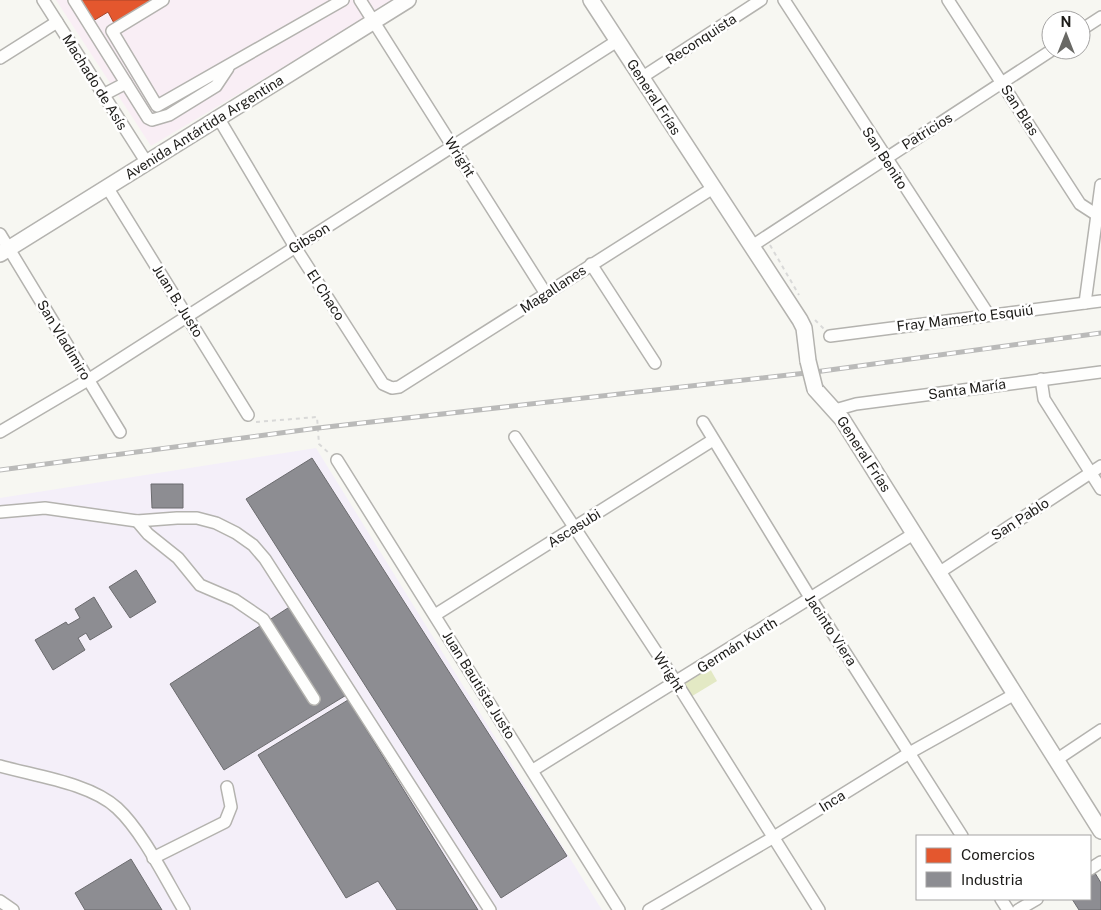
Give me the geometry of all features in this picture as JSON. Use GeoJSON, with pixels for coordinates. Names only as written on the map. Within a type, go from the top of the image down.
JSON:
{"type":"FeatureCollection","features":[{"type":"Feature","properties":{"kind":"main road","name":"Avenida Antártida Argentina"},"geometry":{"type":"LineString","coordinates":[[4,252],[408,0]]}},
{"type":"Feature","properties":{"kind":"main road","name":"General Frías"},"geometry":{"type":"LineString","coordinates":[[591,0],[800,320],[804,328],[808,361],[815,389],[835,410],[915,533],[1101,831]]}},
{"type":"Feature","properties":{"kind":"street","name":"Machado de Asís"},"geometry":{"type":"LineString","coordinates":[[43,0],[147,163]]}},
{"type":"Feature","properties":{"kind":"street"},"geometry":{"type":"LineString","coordinates":[[74,0],[148,118],[152,120],[169,115],[216,86],[229,66]]}},
{"type":"Feature","properties":{"kind":"street"},"geometry":{"type":"LineString","coordinates":[[163,0],[112,31],[157,106],[343,0]]}},
{"type":"Feature","properties":{"kind":"street","name":"Wright"},"geometry":{"type":"LineString","coordinates":[[360,0],[546,294]]}},
{"type":"Feature","properties":{"kind":"street","name":"Reconquista"},"geometry":{"type":"LineString","coordinates":[[641,78],[761,0]]}},
{"type":"Feature","properties":{"kind":"street","name":"San Benito"},"geometry":{"type":"LineString","coordinates":[[784,0],[988,314]]}},
{"type":"Feature","properties":{"kind":"street","name":"San Blas"},"geometry":{"type":"LineString","coordinates":[[948,0],[1080,204],[1097,215]]}},
{"type":"Feature","properties":{"kind":"street"},"geometry":{"type":"LineString","coordinates":[[0,58],[57,22]]}},
{"type":"Feature","properties":{"kind":"street","name":"Gibson"},"geometry":{"type":"LineString","coordinates":[[0,432],[88,380],[618,41]]}},
{"type":"Feature","properties":{"kind":"street","name":"Patricios"},"geometry":{"type":"LineString","coordinates":[[752,246],[1041,57]]}},
{"type":"Feature","properties":{"kind":"street"},"geometry":{"type":"LineString","coordinates":[[103,95],[126,83]]}},
{"type":"Feature","properties":{"kind":"street","name":"El Chaco"},"geometry":{"type":"LineString","coordinates":[[219,119],[295,247],[383,384],[392,388]]}},
{"type":"Feature","properties":{"kind":"street"},"geometry":{"type":"LineString","coordinates":[[1085,303],[1101,185]]}},
{"type":"Feature","properties":{"kind":"street","name":"Juan B. Justo"},"geometry":{"type":"LineString","coordinates":[[107,187],[248,415]]}},
{"type":"Feature","properties":{"kind":"street","name":"Magallanes"},"geometry":{"type":"LineString","coordinates":[[392,388],[400,387],[713,188]]}},
{"type":"Feature","properties":{"kind":"street","name":"San Vladimiro"},"geometry":{"type":"LineString","coordinates":[[0,234],[4,252],[120,432]]}},
{"type":"Feature","properties":{"kind":"street"},"geometry":{"type":"LineString","coordinates":[[591,264],[655,363]]}},
{"type":"Feature","properties":{"kind":"street","name":"Fray Mamerto Esquiú"},"geometry":{"type":"LineString","coordinates":[[830,336],[988,314],[1101,301]]}},
{"type":"Feature","properties":{"kind":"street","name":"Santa María"},"geometry":{"type":"LineString","coordinates":[[835,410],[856,404],[1101,372]]}},
{"type":"Feature","properties":{"kind":"street"},"geometry":{"type":"LineString","coordinates":[[1040,379],[1044,399],[1101,489]]}},
{"type":"Feature","properties":{"kind":"street","name":"Jacinto Viera"},"geometry":{"type":"LineString","coordinates":[[702,422],[811,599],[911,752],[961,835]]}},
{"type":"Feature","properties":{"kind":"street","name":"Wright"},"geometry":{"type":"LineString","coordinates":[[515,437],[676,682],[819,910]]}},
{"type":"Feature","properties":{"kind":"street","name":"Ascasubi"},"geometry":{"type":"LineString","coordinates":[[435,614],[576,528],[713,440]]}},
{"type":"Feature","properties":{"kind":"street","name":"Juan Bautista Justo"},"geometry":{"type":"LineString","coordinates":[[337,460],[620,910]]}},
{"type":"Feature","properties":{"kind":"street","name":"San Pablo"},"geometry":{"type":"LineString","coordinates":[[940,572],[1101,466]]}},
{"type":"Feature","properties":{"kind":"street"},"geometry":{"type":"LineString","coordinates":[[0,512],[45,508],[137,521],[197,518],[216,523],[253,545],[324,651],[490,910]]}},
{"type":"Feature","properties":{"kind":"street"},"geometry":{"type":"LineString","coordinates":[[137,521],[148,534],[178,558],[200,585],[235,600],[263,619],[314,699]]}},
{"type":"Feature","properties":{"kind":"street","name":"Germán Kurth"},"geometry":{"type":"LineString","coordinates":[[533,770],[915,533]]}},
{"type":"Feature","properties":{"kind":"street","name":"Inca"},"geometry":{"type":"LineString","coordinates":[[649,910],[774,837],[911,752],[1015,694]]}},
{"type":"Feature","properties":{"kind":"street"},"geometry":{"type":"LineString","coordinates":[[1056,760],[1101,730]]}},
{"type":"Feature","properties":{"kind":"street"},"geometry":{"type":"LineString","coordinates":[[0,766],[68,784],[105,800],[117,808],[153,858],[184,910]]}},
{"type":"Feature","properties":{"kind":"street"},"geometry":{"type":"LineString","coordinates":[[153,858],[225,822],[231,807],[227,787]]}},
{"type":"Feature","properties":{"kind":"street"},"geometry":{"type":"LineString","coordinates":[[1018,910],[1035,900]]}},
{"type":"Feature","properties":{"kind":"street"},"geometry":{"type":"LineString","coordinates":[[0,901],[13,910]]}},
{"type":"Feature","properties":{"kind":"path"},"geometry":{"type":"LineString","coordinates":[[765,237],[800,296]]}},
{"type":"Feature","properties":{"kind":"path"},"geometry":{"type":"LineString","coordinates":[[810,312],[830,336]]}},
{"type":"Feature","properties":{"kind":"path"},"geometry":{"type":"LineString","coordinates":[[248,415],[256,422],[317,417],[319,444],[337,460]]}},
{"type":"Feature","properties":{"kind":"shaded area"},"geometry":{"type":"Polygon","coordinates":[[[56,0],[396,0],[151,146],[56,0]]]}},
{"type":"Feature","properties":{"kind":"shaded area"},"geometry":{"type":"Polygon","coordinates":[[[316,448],[602,910],[0,910],[0,498],[316,448]]]}},
{"type":"Feature","properties":{"kind":"green space"},"geometry":{"type":"Polygon","coordinates":[[[709,667],[717,681],[689,698],[681,684],[709,667]]]}},
{"type":"Feature","properties":{"kind":"building: Comercios"},"geometry":{"type":"Polygon","coordinates":[[[80,0],[156,0],[115,25],[108,12],[93,21],[80,0]]]}},
{"type":"Feature","properties":{"kind":"building: Industria"},"geometry":{"type":"Polygon","coordinates":[[[312,458],[567,856],[501,898],[246,499],[312,458]]]}},
{"type":"Feature","properties":{"kind":"building: Industria"},"geometry":{"type":"Polygon","coordinates":[[[151,484],[183,484],[183,508],[152,508],[151,484]]]}},
{"type":"Feature","properties":{"kind":"building: Industria"},"geometry":{"type":"Polygon","coordinates":[[[136,570],[156,602],[130,618],[109,587],[136,570]]]}},
{"type":"Feature","properties":{"kind":"building: Industria"},"geometry":{"type":"Polygon","coordinates":[[[94,597],[112,627],[90,640],[86,633],[78,638],[85,650],[53,670],[35,640],[66,622],[68,625],[80,618],[75,609],[94,597]]]}},
{"type":"Feature","properties":{"kind":"building: Industria"},"geometry":{"type":"Polygon","coordinates":[[[291,606],[348,694],[224,770],[170,684],[291,606]]]}},
{"type":"Feature","properties":{"kind":"building: Industria"},"geometry":{"type":"Polygon","coordinates":[[[348,700],[478,910],[397,910],[378,881],[346,898],[258,755],[348,700]]]}},
{"type":"Feature","properties":{"kind":"building: Industria"},"geometry":{"type":"Polygon","coordinates":[[[131,859],[162,910],[85,910],[75,893],[131,859]]]}},
{"type":"Feature","properties":{"kind":"building: Industria"},"geometry":{"type":"Polygon","coordinates":[[[1095,873],[1101,883],[1101,910],[1079,910],[1073,900],[1091,900],[1091,875],[1095,873]]]}},
{"type":"Feature","properties":{"kind":"railway"},"geometry":{"type":"LineString","coordinates":[[0,470],[318,428],[815,372],[1101,333]]}}]}
